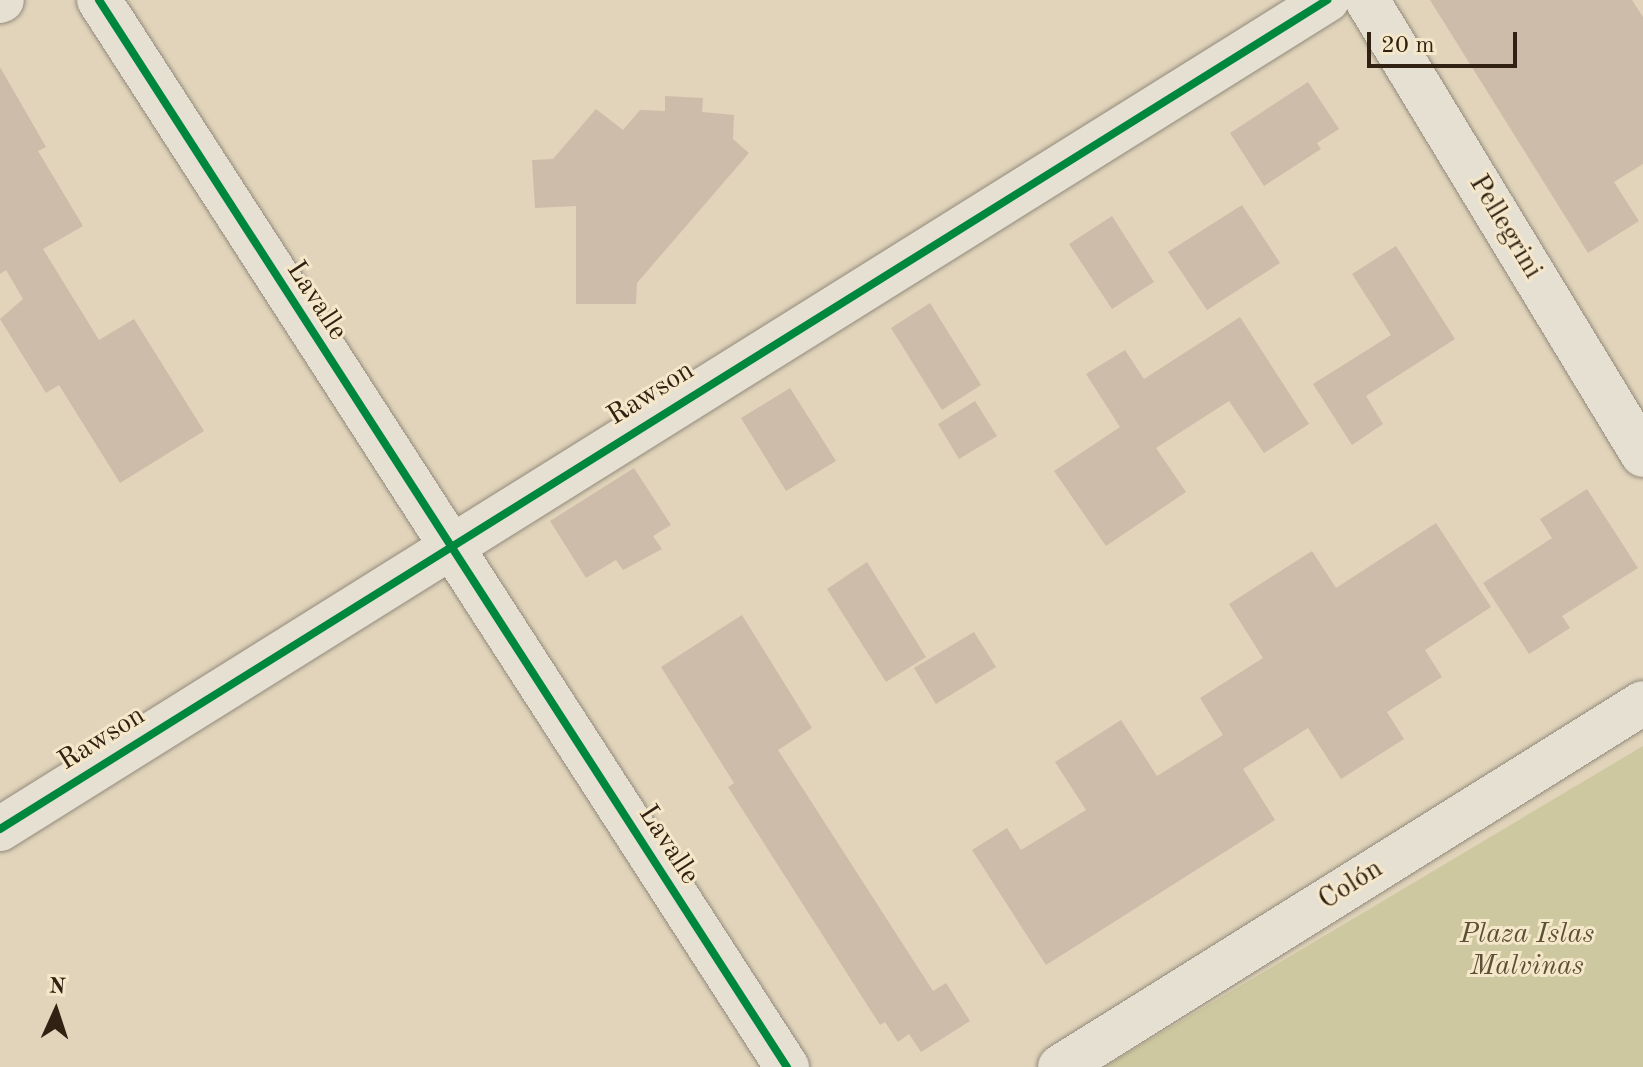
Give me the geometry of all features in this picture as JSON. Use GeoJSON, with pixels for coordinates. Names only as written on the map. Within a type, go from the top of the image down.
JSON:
{"type":"FeatureCollection","features":[{"type":"Feature","properties":{"kind":"street","name":"Lavalle"},"geometry":{"type":"LineString","coordinates":[[99,0],[447,547],[787,1067]]}},
{"type":"Feature","properties":{"kind":"street","name":"Rawson"},"geometry":{"type":"LineString","coordinates":[[0,829],[1327,0]]}},
{"type":"Feature","properties":{"kind":"street","name":"Pellegrini"},"geometry":{"type":"LineString","coordinates":[[1367,0],[1643,455]]}},
{"type":"Feature","properties":{"kind":"street","name":"Colón"},"geometry":{"type":"LineString","coordinates":[[1060,1067],[1643,703]]}},
{"type":"Feature","properties":{"kind":"green space","name":"Plaza Islas Malvinas"},"geometry":{"type":"Polygon","coordinates":[[[1643,746],[1643,1067],[1104,1067],[1643,746]]]}},
{"type":"Feature","properties":{"kind":"building"},"geometry":{"type":"Polygon","coordinates":[[[1430,0],[1632,0],[1643,17],[1643,164],[1614,182],[1639,221],[1588,253],[1430,0]]]}},
{"type":"Feature","properties":{"kind":"building"},"geometry":{"type":"Polygon","coordinates":[[[0,67],[46,147],[38,151],[83,226],[43,249],[99,340],[134,319],[204,431],[120,483],[59,385],[46,393],[0,319],[23,299],[6,270],[0,274],[0,67]]]}},
{"type":"Feature","properties":{"kind":"building"},"geometry":{"type":"Polygon","coordinates":[[[1308,82],[1339,129],[1317,143],[1321,149],[1264,186],[1230,133],[1308,82]]]}},
{"type":"Feature","properties":{"kind":"building"},"geometry":{"type":"Polygon","coordinates":[[[665,96],[703,98],[702,112],[734,115],[733,139],[749,153],[637,283],[636,304],[576,304],[576,206],[535,208],[532,160],[553,159],[596,109],[623,130],[640,110],[665,111],[665,96]]]}},
{"type":"Feature","properties":{"kind":"building"},"geometry":{"type":"Polygon","coordinates":[[[1242,205],[1280,263],[1207,310],[1168,252],[1242,205]]]}},
{"type":"Feature","properties":{"kind":"building"},"geometry":{"type":"Polygon","coordinates":[[[1112,216],[1154,282],[1112,309],[1069,244],[1112,216]]]}},
{"type":"Feature","properties":{"kind":"building"},"geometry":{"type":"Polygon","coordinates":[[[1396,246],[1455,339],[1366,396],[1383,424],[1352,445],[1313,384],[1391,335],[1352,274],[1396,246]]]}},
{"type":"Feature","properties":{"kind":"building"},"geometry":{"type":"Polygon","coordinates":[[[930,303],[981,385],[942,410],[891,328],[930,303]]]}},
{"type":"Feature","properties":{"kind":"building"},"geometry":{"type":"Polygon","coordinates":[[[1240,317],[1309,424],[1264,453],[1229,401],[1156,448],[1186,492],[1106,546],[1054,471],[1120,427],[1086,374],[1125,350],[1144,379],[1240,317]]]}},
{"type":"Feature","properties":{"kind":"building"},"geometry":{"type":"Polygon","coordinates":[[[790,388],[836,461],[786,491],[741,418],[790,388]]]}},
{"type":"Feature","properties":{"kind":"building"},"geometry":{"type":"Polygon","coordinates":[[[975,401],[997,436],[959,459],[938,424],[975,401]]]}},
{"type":"Feature","properties":{"kind":"building"},"geometry":{"type":"Polygon","coordinates":[[[634,468],[671,525],[653,536],[662,549],[623,570],[616,560],[586,578],[550,521],[634,468]]]}},
{"type":"Feature","properties":{"kind":"building"},"geometry":{"type":"Polygon","coordinates":[[[1587,489],[1638,568],[1562,616],[1570,628],[1529,654],[1483,583],[1552,538],[1540,519],[1587,489]]]}},
{"type":"Feature","properties":{"kind":"building"},"geometry":{"type":"Polygon","coordinates":[[[1436,523],[1491,607],[1425,650],[1442,677],[1387,712],[1404,739],[1341,779],[1308,728],[1243,769],[1275,820],[1046,965],[972,850],[1007,828],[1021,850],[1086,810],[1055,762],[1121,720],[1157,776],[1223,735],[1200,698],[1263,658],[1229,604],[1312,551],[1336,588],[1436,523]]]}},
{"type":"Feature","properties":{"kind":"building"},"geometry":{"type":"Polygon","coordinates":[[[867,562],[926,657],[886,682],[827,589],[867,562]]]}},
{"type":"Feature","properties":{"kind":"building"},"geometry":{"type":"Polygon","coordinates":[[[742,615],[812,728],[778,750],[933,991],[946,983],[970,1021],[921,1052],[909,1034],[898,1042],[885,1022],[880,1025],[728,787],[734,783],[661,667],[742,615]]]}},
{"type":"Feature","properties":{"kind":"building"},"geometry":{"type":"Polygon","coordinates":[[[974,632],[996,667],[936,704],[914,668],[974,632]]]}},
{"type":"Feature","properties":{"kind":"cycle path"},"geometry":{"type":"LineString","coordinates":[[99,0],[787,1067]]}},
{"type":"Feature","properties":{"kind":"cycle path"},"geometry":{"type":"LineString","coordinates":[[0,829],[1327,0]]}}]}
